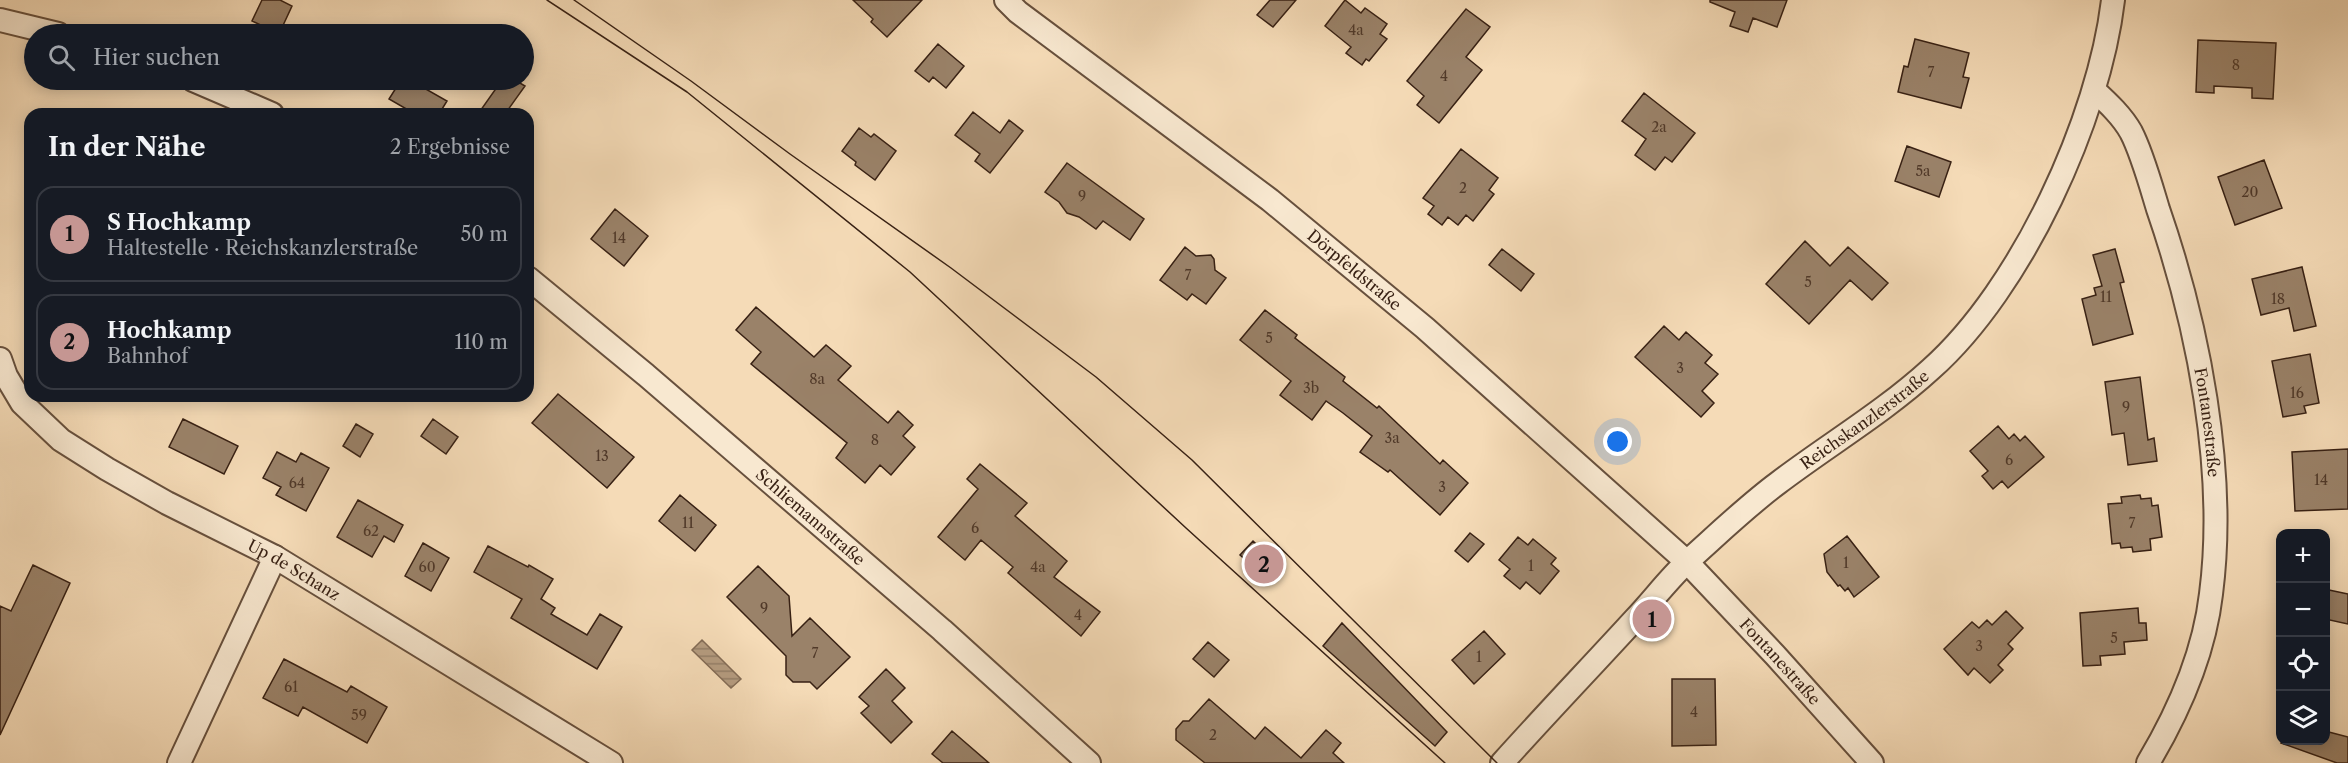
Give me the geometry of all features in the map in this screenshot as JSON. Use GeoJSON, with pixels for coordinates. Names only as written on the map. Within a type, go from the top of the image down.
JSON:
{"type":"FeatureCollection","features":[{"type":"Feature","properties":{"kind":"street","name":"Dörpfeldstraße"},"geometry":{"type":"LineString","coordinates":[[1006,0],[1018,12],[1286,212],[1425,328],[1687,562]]}},
{"type":"Feature","properties":{"kind":"street","name":"Reichskanzlerstraße"},"geometry":{"type":"LineString","coordinates":[[1502,763],[1687,562],[1776,484],[1892,402],[1932,369],[1979,317],[2013,268],[2054,191],[2095,91],[2106,48],[2113,0]]}},
{"type":"Feature","properties":{"kind":"street"},"geometry":{"type":"LineString","coordinates":[[0,20],[24,26]]}},
{"type":"Feature","properties":{"kind":"street"},"geometry":{"type":"LineString","coordinates":[[216,90],[258,108]]}},
{"type":"Feature","properties":{"kind":"street","name":"Fontanestraße"},"geometry":{"type":"LineString","coordinates":[[2095,91],[2112,106],[2131,132],[2183,286],[2197,352],[2212,464],[2215,544],[2211,594],[2205,627],[2195,666],[2179,704],[2148,763]]}},
{"type":"Feature","properties":{"kind":"street","name":"Schliemannstraße"},"geometry":{"type":"LineString","coordinates":[[534,283],[646,375],[942,630],[1089,763]]}},
{"type":"Feature","properties":{"kind":"street","name":"Up de Schanz"},"geometry":{"type":"LineString","coordinates":[[0,359],[11,402],[61,440],[107,470],[167,503],[275,557],[611,763]]}},
{"type":"Feature","properties":{"kind":"street"},"geometry":{"type":"LineString","coordinates":[[179,763],[275,557]]}},
{"type":"Feature","properties":{"kind":"street","name":"Fontanestraße"},"geometry":{"type":"LineString","coordinates":[[1687,562],[1872,763]]}},
{"type":"Feature","properties":{"kind":"shaded area"},"geometry":{"type":"Polygon","coordinates":[[[702,640],[741,679],[731,688],[692,650],[702,640]]]}},
{"type":"Feature","properties":{"kind":"building"},"geometry":{"type":"Polygon","coordinates":[[[262,0],[280,0],[292,6],[284,24],[259,24],[252,21],[262,0]]]}},
{"type":"Feature","properties":{"kind":"building"},"geometry":{"type":"Polygon","coordinates":[[[853,0],[922,0],[887,37],[871,22],[873,19],[853,0]]]}},
{"type":"Feature","properties":{"kind":"building"},"geometry":{"type":"Polygon","coordinates":[[[1270,0],[1296,0],[1273,27],[1257,15],[1270,0]]]}},
{"type":"Feature","properties":{"kind":"building"},"geometry":{"type":"Polygon","coordinates":[[[1345,0],[1361,13],[1365,8],[1387,24],[1380,34],[1387,39],[1369,61],[1366,59],[1362,65],[1346,53],[1351,47],[1325,26],[1345,0]]]}},
{"type":"Feature","properties":{"kind":"building"},"geometry":{"type":"Polygon","coordinates":[[[1710,0],[1787,0],[1777,27],[1753,18],[1748,32],[1730,26],[1735,12],[1710,2],[1710,0]]]}},
{"type":"Feature","properties":{"kind":"building"},"geometry":{"type":"Polygon","coordinates":[[[1466,9],[1490,27],[1466,57],[1482,70],[1439,123],[1417,105],[1424,96],[1407,81],[1466,9]]]}},
{"type":"Feature","properties":{"kind":"building"},"geometry":{"type":"Polygon","coordinates":[[[1915,39],[1969,53],[1963,77],[1969,78],[1961,108],[1898,92],[1904,66],[1908,67],[1915,39]]]}},
{"type":"Feature","properties":{"kind":"building"},"geometry":{"type":"Polygon","coordinates":[[[2198,40],[2276,43],[2273,99],[2252,98],[2252,88],[2214,86],[2214,93],[2196,92],[2198,40]]]}},
{"type":"Feature","properties":{"kind":"building"},"geometry":{"type":"Polygon","coordinates":[[[938,44],[964,66],[946,88],[933,77],[929,82],[915,71],[938,44]]]}},
{"type":"Feature","properties":{"kind":"building"},"geometry":{"type":"Polygon","coordinates":[[[395,90],[428,90],[447,101],[443,108],[405,108],[389,99],[395,90]]]}},
{"type":"Feature","properties":{"kind":"building"},"geometry":{"type":"Polygon","coordinates":[[[495,90],[522,90],[509,108],[482,108],[495,90]]]}},
{"type":"Feature","properties":{"kind":"building"},"geometry":{"type":"Polygon","coordinates":[[[1644,93],[1695,133],[1672,162],[1665,157],[1655,170],[1635,155],[1646,139],[1622,121],[1644,93]]]}},
{"type":"Feature","properties":{"kind":"building"},"geometry":{"type":"Polygon","coordinates":[[[973,112],[1000,133],[1009,120],[1023,131],[990,173],[975,161],[980,154],[955,135],[973,112]]]}},
{"type":"Feature","properties":{"kind":"building"},"geometry":{"type":"Polygon","coordinates":[[[859,128],[871,137],[874,134],[896,151],[875,180],[855,165],[856,162],[842,151],[859,128]]]}},
{"type":"Feature","properties":{"kind":"building"},"geometry":{"type":"Polygon","coordinates":[[[1907,146],[1951,162],[1939,197],[1895,181],[1907,146]]]}},
{"type":"Feature","properties":{"kind":"building"},"geometry":{"type":"Polygon","coordinates":[[[1461,149],[1498,178],[1489,190],[1494,194],[1473,221],[1466,215],[1458,225],[1448,217],[1442,225],[1428,214],[1434,206],[1423,198],[1461,149]]]}},
{"type":"Feature","properties":{"kind":"building"},"geometry":{"type":"Polygon","coordinates":[[[2264,160],[2282,208],[2235,225],[2218,177],[2264,160]]]}},
{"type":"Feature","properties":{"kind":"building"},"geometry":{"type":"Polygon","coordinates":[[[1067,163],[1144,219],[1130,240],[1103,221],[1096,229],[1079,217],[1067,213],[1059,202],[1045,192],[1067,163]]]}},
{"type":"Feature","properties":{"kind":"building"},"geometry":{"type":"Polygon","coordinates":[[[615,209],[648,236],[624,266],[591,239],[615,209]]]}},
{"type":"Feature","properties":{"kind":"building"},"geometry":{"type":"Polygon","coordinates":[[[1805,241],[1830,266],[1848,247],[1888,283],[1872,300],[1850,280],[1809,324],[1766,284],[1805,241]]]}},
{"type":"Feature","properties":{"kind":"building"},"geometry":{"type":"Polygon","coordinates":[[[1185,247],[1196,256],[1211,255],[1214,259],[1215,270],[1226,278],[1206,304],[1192,294],[1187,300],[1160,280],[1185,247]]]}},
{"type":"Feature","properties":{"kind":"building"},"geometry":{"type":"Polygon","coordinates":[[[1502,249],[1534,274],[1521,291],[1489,265],[1502,249]]]}},
{"type":"Feature","properties":{"kind":"building"},"geometry":{"type":"Polygon","coordinates":[[[2115,249],[2124,282],[2120,283],[2133,334],[2093,345],[2082,299],[2096,295],[2094,288],[2102,286],[2093,255],[2115,249]]]}},
{"type":"Feature","properties":{"kind":"building"},"geometry":{"type":"Polygon","coordinates":[[[2302,267],[2316,326],[2294,331],[2289,308],[2261,315],[2252,279],[2302,267]]]}},
{"type":"Feature","properties":{"kind":"building"},"geometry":{"type":"Polygon","coordinates":[[[756,307],[814,357],[826,345],[851,366],[838,380],[888,423],[898,411],[913,425],[903,436],[915,447],[891,475],[880,465],[865,483],[836,458],[847,443],[751,364],[761,352],[736,330],[756,307]]]}},
{"type":"Feature","properties":{"kind":"building"},"geometry":{"type":"Polygon","coordinates":[[[1265,310],[1297,335],[1295,338],[1345,377],[1343,381],[1377,408],[1379,406],[1440,464],[1443,460],[1468,483],[1440,515],[1390,470],[1388,472],[1360,452],[1372,436],[1343,413],[1326,401],[1312,420],[1280,395],[1291,381],[1240,340],[1265,310]]]}},
{"type":"Feature","properties":{"kind":"building"},"geometry":{"type":"Polygon","coordinates":[[[1664,326],[1679,340],[1686,332],[1712,355],[1705,363],[1718,374],[1702,391],[1714,403],[1701,417],[1635,357],[1664,326]]]}},
{"type":"Feature","properties":{"kind":"building"},"geometry":{"type":"Polygon","coordinates":[[[2310,354],[2319,403],[2304,406],[2306,413],[2283,417],[2272,361],[2310,354]]]}},
{"type":"Feature","properties":{"kind":"building"},"geometry":{"type":"Polygon","coordinates":[[[2140,377],[2148,440],[2154,438],[2157,461],[2128,465],[2124,433],[2112,435],[2105,382],[2140,377]]]}},
{"type":"Feature","properties":{"kind":"building"},"geometry":{"type":"Polygon","coordinates":[[[558,394],[634,457],[607,488],[532,423],[558,394]]]}},
{"type":"Feature","properties":{"kind":"building"},"geometry":{"type":"Polygon","coordinates":[[[183,419],[238,446],[224,474],[169,447],[183,419]]]}},
{"type":"Feature","properties":{"kind":"building"},"geometry":{"type":"Polygon","coordinates":[[[433,419],[458,437],[446,454],[421,436],[433,419]]]}},
{"type":"Feature","properties":{"kind":"building"},"geometry":{"type":"Polygon","coordinates":[[[356,424],[373,434],[360,457],[343,446],[356,424]]]}},
{"type":"Feature","properties":{"kind":"building"},"geometry":{"type":"Polygon","coordinates":[[[1998,426],[2009,439],[2014,434],[2020,441],[2025,436],[2044,457],[2008,488],[2002,481],[1993,489],[1982,476],[1988,471],[1970,451],[1998,426]]]}},
{"type":"Feature","properties":{"kind":"building"},"geometry":{"type":"Polygon","coordinates":[[[2348,449],[2348,509],[2295,511],[2292,452],[2348,449]]]}},
{"type":"Feature","properties":{"kind":"building"},"geometry":{"type":"Polygon","coordinates":[[[277,452],[296,462],[301,453],[329,468],[306,511],[276,495],[281,487],[263,478],[277,452]]]}},
{"type":"Feature","properties":{"kind":"building"},"geometry":{"type":"Polygon","coordinates":[[[980,464],[1027,503],[1015,516],[1067,561],[1054,577],[1100,612],[1081,636],[1008,573],[1013,567],[981,540],[965,560],[938,537],[978,489],[967,479],[980,464]]]}},
{"type":"Feature","properties":{"kind":"building"},"geometry":{"type":"Polygon","coordinates":[[[680,495],[716,525],[695,551],[659,521],[680,495]]]}},
{"type":"Feature","properties":{"kind":"building"},"geometry":{"type":"Polygon","coordinates":[[[2140,495],[2141,499],[2151,498],[2152,506],[2158,505],[2162,537],[2150,539],[2151,550],[2133,552],[2132,547],[2121,548],[2120,543],[2112,544],[2108,504],[2122,503],[2121,497],[2140,495]]]}},
{"type":"Feature","properties":{"kind":"building"},"geometry":{"type":"Polygon","coordinates":[[[358,500],[403,525],[394,542],[384,536],[372,557],[337,537],[358,500]]]}},
{"type":"Feature","properties":{"kind":"building"},"geometry":{"type":"Polygon","coordinates":[[[1470,533],[1484,544],[1468,562],[1455,551],[1470,533]]]}},
{"type":"Feature","properties":{"kind":"building"},"geometry":{"type":"Polygon","coordinates":[[[1847,536],[1879,577],[1854,597],[1848,588],[1845,591],[1840,585],[1838,586],[1827,572],[1824,554],[1847,536]]]}},
{"type":"Feature","properties":{"kind":"building"},"geometry":{"type":"Polygon","coordinates":[[[1518,537],[1528,545],[1533,539],[1556,558],[1551,564],[1559,571],[1540,594],[1526,582],[1520,589],[1504,576],[1510,569],[1499,560],[1518,537]]]}},
{"type":"Feature","properties":{"kind":"building"},"geometry":{"type":"Polygon","coordinates":[[[1253,541],[1283,570],[1271,583],[1240,555],[1253,541]]]}},
{"type":"Feature","properties":{"kind":"building"},"geometry":{"type":"Polygon","coordinates":[[[423,543],[449,558],[431,591],[405,576],[423,543]]]}},
{"type":"Feature","properties":{"kind":"building"},"geometry":{"type":"Polygon","coordinates":[[[488,546],[553,579],[541,599],[555,608],[551,614],[587,635],[600,614],[622,627],[597,669],[511,618],[522,599],[474,572],[488,546]]]}},
{"type":"Feature","properties":{"kind":"building"},"geometry":{"type":"Polygon","coordinates":[[[33,565],[70,583],[0,735],[0,606],[11,611],[33,565]]]}},
{"type":"Feature","properties":{"kind":"building"},"geometry":{"type":"Polygon","coordinates":[[[758,566],[789,596],[792,636],[810,618],[850,657],[817,689],[810,682],[793,682],[786,675],[786,656],[727,597],[758,566]]]}},
{"type":"Feature","properties":{"kind":"building"},"geometry":{"type":"Polygon","coordinates":[[[2330,590],[2348,594],[2348,624],[2330,620],[2330,590]]]}},
{"type":"Feature","properties":{"kind":"building"},"geometry":{"type":"Polygon","coordinates":[[[2138,608],[2139,623],[2146,623],[2147,640],[2124,642],[2125,654],[2100,656],[2101,665],[2083,666],[2080,613],[2138,608]]]}},
{"type":"Feature","properties":{"kind":"building"},"geometry":{"type":"Polygon","coordinates":[[[2006,611],[2023,628],[2008,644],[2013,649],[1998,665],[2003,670],[1990,683],[1974,668],[1968,675],[1944,649],[1972,622],[1979,628],[1987,620],[1992,625],[2006,611]]]}},
{"type":"Feature","properties":{"kind":"building"},"geometry":{"type":"Polygon","coordinates":[[[1342,623],[1447,732],[1435,746],[1323,646],[1342,623]]]}},
{"type":"Feature","properties":{"kind":"building"},"geometry":{"type":"Polygon","coordinates":[[[1484,631],[1505,654],[1474,684],[1452,660],[1484,631]]]}},
{"type":"Feature","properties":{"kind":"building"},"geometry":{"type":"Polygon","coordinates":[[[1208,642],[1229,660],[1214,677],[1193,659],[1208,642]]]}},
{"type":"Feature","properties":{"kind":"building"},"geometry":{"type":"Polygon","coordinates":[[[284,659],[347,692],[351,686],[387,707],[367,743],[303,707],[298,716],[263,698],[284,659]]]}},
{"type":"Feature","properties":{"kind":"building"},"geometry":{"type":"Polygon","coordinates":[[[886,669],[905,688],[892,701],[912,722],[891,743],[861,713],[869,706],[859,697],[886,669]]]}},
{"type":"Feature","properties":{"kind":"building"},"geometry":{"type":"Polygon","coordinates":[[[1672,679],[1715,679],[1716,745],[1672,746],[1672,679]]]}},
{"type":"Feature","properties":{"kind":"building"},"geometry":{"type":"Polygon","coordinates":[[[1209,699],[1255,739],[1265,727],[1301,758],[1326,730],[1341,743],[1333,753],[1344,763],[1205,763],[1176,740],[1176,729],[1183,721],[1189,721],[1209,699]]]}},
{"type":"Feature","properties":{"kind":"building"},"geometry":{"type":"Polygon","coordinates":[[[952,731],[989,763],[943,763],[932,754],[952,731]]]}},
{"type":"Feature","properties":{"kind":"building"},"geometry":{"type":"Polygon","coordinates":[[[2330,732],[2348,737],[2348,763],[2337,763],[2287,745],[2330,745],[2330,732]]]}},
{"type":"Feature","properties":{"kind":"tram line"},"geometry":{"type":"LineString","coordinates":[[547,0],[687,92],[910,272],[1186,528],[1445,763]]}},
{"type":"Feature","properties":{"kind":"tram line"},"geometry":{"type":"LineString","coordinates":[[574,0],[951,268],[1096,377],[1192,460],[1497,763]]}},
{"type":"Feature","properties":{"kind":"place","name":"Hochkamp"},"geometry":{"type":"Point","coordinates":[1264,564]}},
{"type":"Feature","properties":{"kind":"place","name":"S Hochkamp"},"geometry":{"type":"Point","coordinates":[1652,619]}}]}
